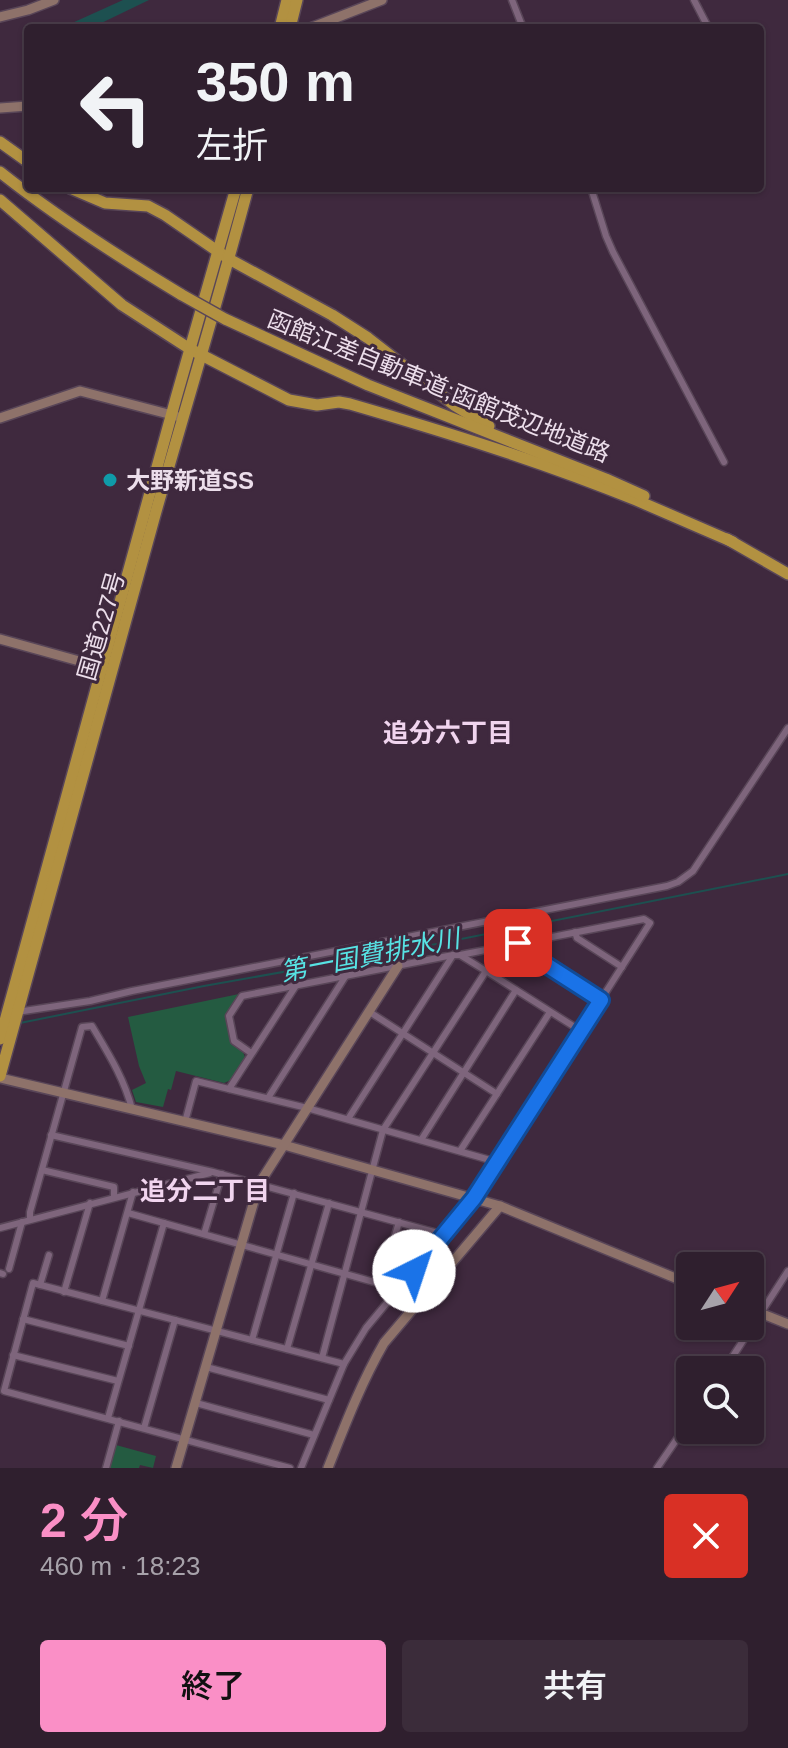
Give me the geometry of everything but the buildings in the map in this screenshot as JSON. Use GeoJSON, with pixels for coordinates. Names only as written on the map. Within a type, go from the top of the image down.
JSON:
{"type":"FeatureCollection","features":[{"type":"Feature","properties":{"kind":"highway"},"geometry":{"type":"LineString","coordinates":[[281,24],[287,0]]}},
{"type":"Feature","properties":{"kind":"highway"},"geometry":{"type":"LineString","coordinates":[[291,24],[297,0]]}},
{"type":"Feature","properties":{"kind":"highway"},"geometry":{"type":"LineString","coordinates":[[0,142],[24,159]]}},
{"type":"Feature","properties":{"kind":"highway","name":"函館江差自動車道;函館茂辺地道路"},"geometry":{"type":"LineString","coordinates":[[0,172],[24,191]]}},
{"type":"Feature","properties":{"kind":"highway","name":"函館江差自動車道;函館茂辺地道路"},"geometry":{"type":"LineString","coordinates":[[25,192],[104,248],[225,319],[368,385],[522,445],[642,498],[733,542],[788,574]]}},
{"type":"Feature","properties":{"kind":"highway"},"geometry":{"type":"LineString","coordinates":[[79,192],[105,203],[148,206],[165,215],[224,255],[368,338],[454,405],[522,445]]}},
{"type":"Feature","properties":{"kind":"highway","name":"国道227号"},"geometry":{"type":"LineString","coordinates":[[224,255],[235,192]]}},
{"type":"Feature","properties":{"kind":"highway","name":"国道227号"},"geometry":{"type":"LineString","coordinates":[[0,1077],[9,1015],[195,352],[247,192]]}},
{"type":"Feature","properties":{"kind":"highway"},"geometry":{"type":"LineString","coordinates":[[0,200],[122,305],[195,352],[289,400],[317,405],[350,404],[642,498]]}},
{"type":"Feature","properties":{"kind":"street"},"geometry":{"type":"LineString","coordinates":[[0,17],[54,0]]}},
{"type":"Feature","properties":{"kind":"street"},"geometry":{"type":"LineString","coordinates":[[320,24],[382,0]]}},
{"type":"Feature","properties":{"kind":"street"},"geometry":{"type":"LineString","coordinates":[[512,0],[521,24]]}},
{"type":"Feature","properties":{"kind":"street"},"geometry":{"type":"LineString","coordinates":[[694,0],[706,24]]}},
{"type":"Feature","properties":{"kind":"street"},"geometry":{"type":"LineString","coordinates":[[0,108],[24,106]]}},
{"type":"Feature","properties":{"kind":"street"},"geometry":{"type":"LineString","coordinates":[[592,192],[613,252],[724,462]]}},
{"type":"Feature","properties":{"kind":"street"},"geometry":{"type":"LineString","coordinates":[[0,418],[80,391],[177,416]]}},
{"type":"Feature","properties":{"kind":"street"},"geometry":{"type":"LineString","coordinates":[[0,639],[107,669]]}},
{"type":"Feature","properties":{"kind":"street"},"geometry":{"type":"LineString","coordinates":[[9,1015],[678,882],[693,871],[788,728]]}},
{"type":"Feature","properties":{"kind":"street"},"geometry":{"type":"LineString","coordinates":[[251,1053],[234,1041],[229,1016],[242,996],[644,919],[650,923],[474,1198],[366,1328],[344,1364],[301,1468]]}},
{"type":"Feature","properties":{"kind":"street"},"geometry":{"type":"LineString","coordinates":[[575,932],[577,938],[622,967]]}},
{"type":"Feature","properties":{"kind":"street"},"geometry":{"type":"LineString","coordinates":[[518,943],[520,948],[601,1000]]}},
{"type":"Feature","properties":{"kind":"street"},"geometry":{"type":"LineString","coordinates":[[456,955],[581,1031]]}},
{"type":"Feature","properties":{"kind":"street"},"geometry":{"type":"LineString","coordinates":[[348,1119],[456,955]]}},
{"type":"Feature","properties":{"kind":"street"},"geometry":{"type":"LineString","coordinates":[[176,1468],[259,1184],[398,966]]}},
{"type":"Feature","properties":{"kind":"street"},"geometry":{"type":"LineString","coordinates":[[322,1358],[383,1130],[486,971]]}},
{"type":"Feature","properties":{"kind":"street"},"geometry":{"type":"LineString","coordinates":[[268,1098],[345,977]]}},
{"type":"Feature","properties":{"kind":"street"},"geometry":{"type":"LineString","coordinates":[[229,1089],[295,987]]}},
{"type":"Feature","properties":{"kind":"street"},"geometry":{"type":"LineString","coordinates":[[421,1140],[516,990]]}},
{"type":"Feature","properties":{"kind":"street"},"geometry":{"type":"LineString","coordinates":[[368,1011],[497,1094]]}},
{"type":"Feature","properties":{"kind":"street"},"geometry":{"type":"LineString","coordinates":[[460,1151],[550,1012]]}},
{"type":"Feature","properties":{"kind":"street"},"geometry":{"type":"LineString","coordinates":[[30,1219],[82,1027],[92,1026],[121,1074],[132,1109]]}},
{"type":"Feature","properties":{"kind":"street"},"geometry":{"type":"LineString","coordinates":[[0,1077],[284,1145],[474,1198],[676,1278]]}},
{"type":"Feature","properties":{"kind":"street"},"geometry":{"type":"LineString","coordinates":[[185,1122],[196,1081],[348,1119],[497,1162]]}},
{"type":"Feature","properties":{"kind":"street"},"geometry":{"type":"LineString","coordinates":[[51,1135],[222,1174],[445,1235]]}},
{"type":"Feature","properties":{"kind":"street"},"geometry":{"type":"LineString","coordinates":[[42,1170],[114,1187],[114,1196]]}},
{"type":"Feature","properties":{"kind":"street"},"geometry":{"type":"LineString","coordinates":[[0,1228],[213,1172]]}},
{"type":"Feature","properties":{"kind":"street"},"geometry":{"type":"LineString","coordinates":[[204,1234],[222,1174]]}},
{"type":"Feature","properties":{"kind":"street"},"geometry":{"type":"LineString","coordinates":[[102,1301],[133,1192]]}},
{"type":"Feature","properties":{"kind":"street"},"geometry":{"type":"LineString","coordinates":[[252,1340],[294,1193]]}},
{"type":"Feature","properties":{"kind":"street"},"geometry":{"type":"LineString","coordinates":[[64,1292],[90,1203]]}},
{"type":"Feature","properties":{"kind":"street"},"geometry":{"type":"LineString","coordinates":[[287,1349],[329,1203]]}},
{"type":"Feature","properties":{"kind":"street"},"geometry":{"type":"LineString","coordinates":[[328,1468],[360,1389],[384,1343],[500,1206]]}},
{"type":"Feature","properties":{"kind":"street"},"geometry":{"type":"LineString","coordinates":[[128,1213],[399,1289]]}},
{"type":"Feature","properties":{"kind":"street"},"geometry":{"type":"LineString","coordinates":[[4,1272],[22,1222]]}},
{"type":"Feature","properties":{"kind":"street"},"geometry":{"type":"LineString","coordinates":[[381,1283],[399,1222]]}},
{"type":"Feature","properties":{"kind":"street"},"geometry":{"type":"LineString","coordinates":[[108,1418],[164,1223]]}},
{"type":"Feature","properties":{"kind":"street"},"geometry":{"type":"LineString","coordinates":[[40,1285],[49,1255]]}},
{"type":"Feature","properties":{"kind":"street"},"geometry":{"type":"LineString","coordinates":[[764,1307],[788,1271]]}},
{"type":"Feature","properties":{"kind":"street"},"geometry":{"type":"LineString","coordinates":[[290,1468],[4,1391],[33,1283],[344,1364]]}},
{"type":"Feature","properties":{"kind":"street"},"geometry":{"type":"LineString","coordinates":[[764,1315],[788,1324]]}},
{"type":"Feature","properties":{"kind":"street"},"geometry":{"type":"LineString","coordinates":[[23,1319],[129,1346]]}},
{"type":"Feature","properties":{"kind":"street"},"geometry":{"type":"LineString","coordinates":[[144,1428],[175,1320]]}},
{"type":"Feature","properties":{"kind":"street"},"geometry":{"type":"LineString","coordinates":[[13,1355],[118,1381]]}},
{"type":"Feature","properties":{"kind":"street"},"geometry":{"type":"LineString","coordinates":[[206,1367],[329,1400]]}},
{"type":"Feature","properties":{"kind":"street"},"geometry":{"type":"LineString","coordinates":[[196,1403],[314,1435]]}},
{"type":"Feature","properties":{"kind":"street"},"geometry":{"type":"LineString","coordinates":[[106,1468],[119,1421]]}},
{"type":"Feature","properties":{"kind":"street"},"geometry":{"type":"LineString","coordinates":[[657,1468],[676,1440]]}},
{"type":"Feature","properties":{"kind":"shaded area"},"geometry":{"type":"Polygon","coordinates":[[[123,0],[149,0],[99,24],[70,24],[123,0]]]}},
{"type":"Feature","properties":{"kind":"shaded area"},"geometry":{"type":"Polygon","coordinates":[[[239,994],[226,1015],[231,1044],[245,1057],[231,1080],[224,1083],[176,1071],[163,1107],[136,1102],[132,1090],[146,1083],[128,1017],[239,994]]]}},
{"type":"Feature","properties":{"kind":"shaded area"},"geometry":{"type":"Polygon","coordinates":[[[116,1445],[156,1456],[153,1468],[140,1465],[139,1468],[109,1468],[116,1445]]]}},
{"type":"Feature","properties":{"kind":"waterway","name":"第一国費排水川"},"geometry":{"type":"LineString","coordinates":[[20,1023],[788,874]]}},
{"type":"Feature","properties":{"kind":"place","name":"大野新道SS"},"geometry":{"type":"Point","coordinates":[110,480]}},
{"type":"Feature","properties":{"kind":"district","name":"追分六丁目"},"geometry":{"type":"Point","coordinates":[448,733]}},
{"type":"Feature","properties":{"kind":"district","name":"追分二丁目"},"geometry":{"type":"Point","coordinates":[205,1191]}},
{"type":"Feature","properties":{"kind":"route"},"geometry":{"type":"LineString","coordinates":[[414,1271],[474,1198],[601,1000],[520,948],[518,943]]}}]}
